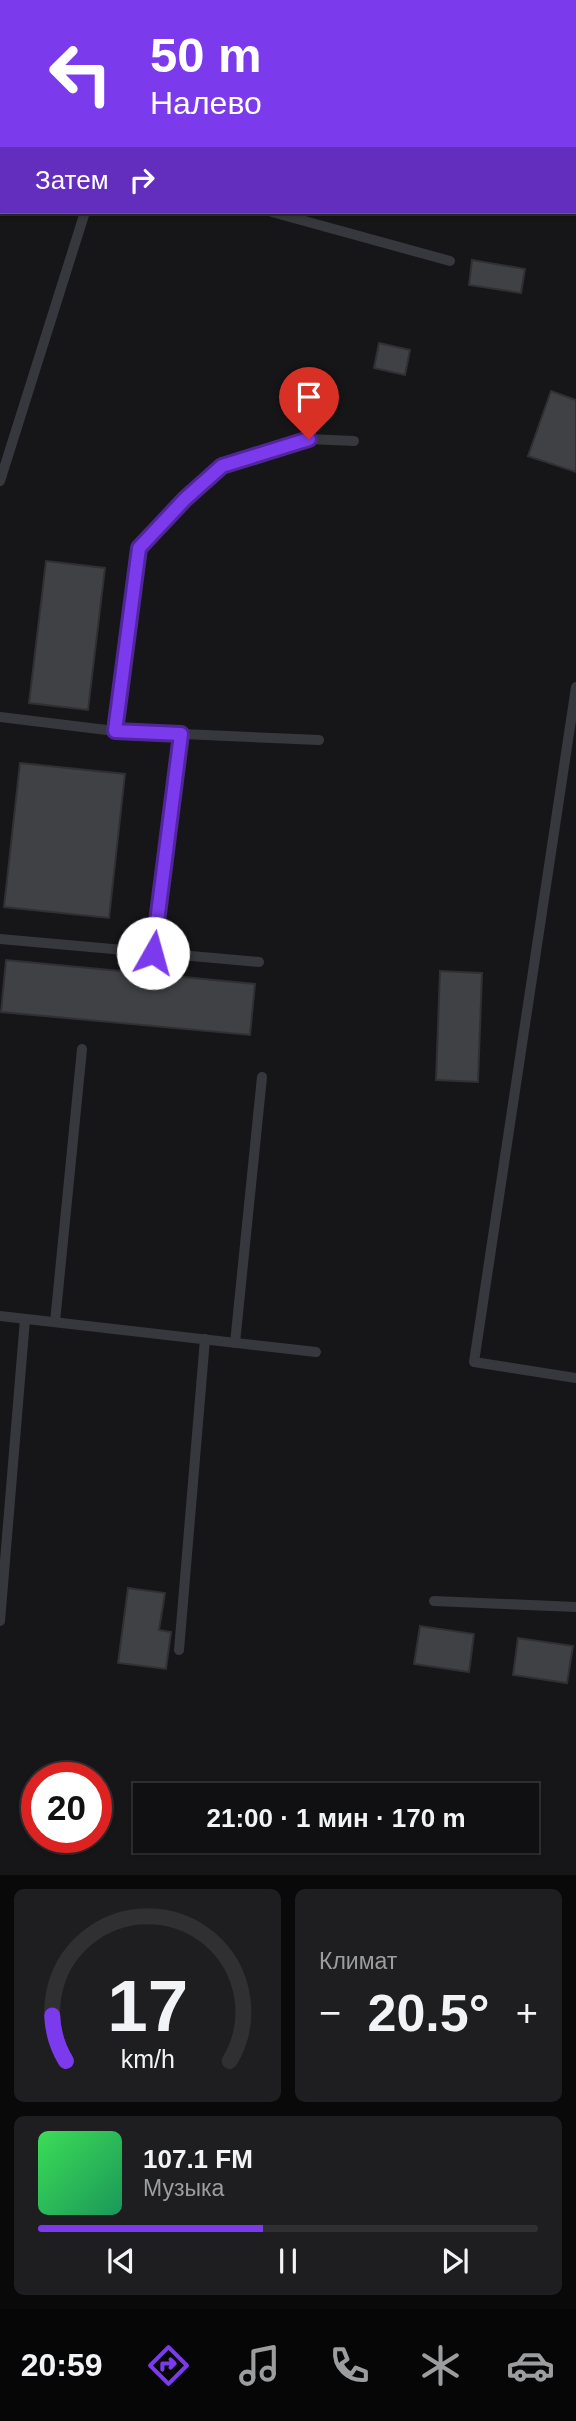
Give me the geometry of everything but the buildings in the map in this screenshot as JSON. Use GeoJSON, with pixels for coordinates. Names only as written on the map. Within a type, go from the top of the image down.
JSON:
{"type":"FeatureCollection","features":[{"type":"Feature","properties":{"kind":"lane"},"geometry":{"type":"LineString","coordinates":[[0,481],[84,214]]}},
{"type":"Feature","properties":{"kind":"lane"},"geometry":{"type":"LineString","coordinates":[[279,214],[450,261]]}},
{"type":"Feature","properties":{"kind":"lane"},"geometry":{"type":"LineString","coordinates":[[115,731],[139,548],[185,499],[222,466],[309,439],[354,441]]}},
{"type":"Feature","properties":{"kind":"lane"},"geometry":{"type":"LineString","coordinates":[[576,687],[474,1362],[576,1378]]}},
{"type":"Feature","properties":{"kind":"lane"},"geometry":{"type":"LineString","coordinates":[[0,717],[115,731],[319,740]]}},
{"type":"Feature","properties":{"kind":"lane"},"geometry":{"type":"LineString","coordinates":[[153,953],[181,734]]}},
{"type":"Feature","properties":{"kind":"lane"},"geometry":{"type":"LineString","coordinates":[[0,939],[259,962]]}},
{"type":"Feature","properties":{"kind":"lane"},"geometry":{"type":"LineString","coordinates":[[55,1322],[82,1049]]}},
{"type":"Feature","properties":{"kind":"lane"},"geometry":{"type":"LineString","coordinates":[[235,1343],[262,1077]]}},
{"type":"Feature","properties":{"kind":"lane"},"geometry":{"type":"LineString","coordinates":[[0,1316],[316,1352]]}},
{"type":"Feature","properties":{"kind":"lane"},"geometry":{"type":"LineString","coordinates":[[0,1621],[24,1318]]}},
{"type":"Feature","properties":{"kind":"lane"},"geometry":{"type":"LineString","coordinates":[[179,1650],[205,1339]]}},
{"type":"Feature","properties":{"kind":"lane"},"geometry":{"type":"LineString","coordinates":[[434,1601],[576,1607]]}},
{"type":"Feature","properties":{"kind":"route"},"geometry":{"type":"LineString","coordinates":[[153,953],[181,734],[115,731],[139,548],[185,499],[222,466],[266,450],[309,439]]}}]}
